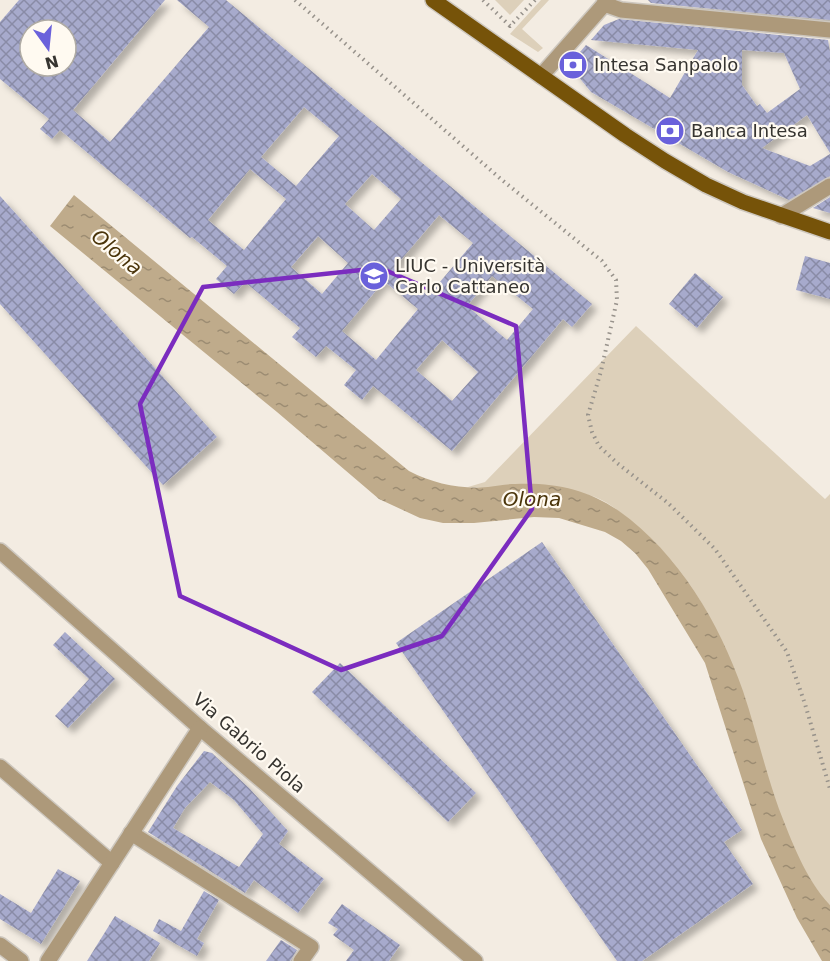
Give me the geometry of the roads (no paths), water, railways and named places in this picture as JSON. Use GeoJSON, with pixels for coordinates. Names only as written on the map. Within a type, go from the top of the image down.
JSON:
{"type":"FeatureCollection","features":[{"type":"Feature","properties":{"kind":"main road"},"geometry":{"type":"LineString","coordinates":[[433,0],[625,135],[675,167],[706,185],[782,216],[830,232]]}},
{"type":"Feature","properties":{"kind":"street"},"geometry":{"type":"LineString","coordinates":[[541,76],[606,2],[621,10],[830,30]]}},
{"type":"Feature","properties":{"kind":"street"},"geometry":{"type":"LineString","coordinates":[[782,216],[830,186]]}},
{"type":"Feature","properties":{"kind":"street","name":"Via Gabrio Piola"},"geometry":{"type":"LineString","coordinates":[[0,551],[200,728],[475,961]]}},
{"type":"Feature","properties":{"kind":"street"},"geometry":{"type":"LineString","coordinates":[[48,961],[200,728]]}},
{"type":"Feature","properties":{"kind":"street"},"geometry":{"type":"LineString","coordinates":[[0,767],[112,863]]}},
{"type":"Feature","properties":{"kind":"street"},"geometry":{"type":"LineString","coordinates":[[131,833],[311,947],[301,961]]}},
{"type":"Feature","properties":{"kind":"street"},"geometry":{"type":"LineString","coordinates":[[0,945],[21,961]]}},
{"type":"Feature","properties":{"kind":"water","name":"Olona"},"geometry":{"type":"Polygon","coordinates":[[[74,195],[409,471],[428,479],[457,486],[542,484],[569,488],[607,503],[641,528],[695,591],[733,665],[789,834],[806,871],[830,905],[830,961],[822,961],[797,918],[761,839],[705,663],[648,569],[635,553],[621,541],[605,532],[559,518],[534,517],[474,523],[443,523],[420,518],[379,499],[277,412],[50,226],[74,195]]]}},
{"type":"Feature","properties":{"kind":"place","name":"Intesa Sanpaolo"},"geometry":{"type":"Point","coordinates":[573,65]}},
{"type":"Feature","properties":{"kind":"place","name":"Banca Intesa"},"geometry":{"type":"Point","coordinates":[670,131]}},
{"type":"Feature","properties":{"kind":"place","name":"LIUC - Università Carlo Cattaneo"},"geometry":{"type":"Point","coordinates":[374,276]}}]}
